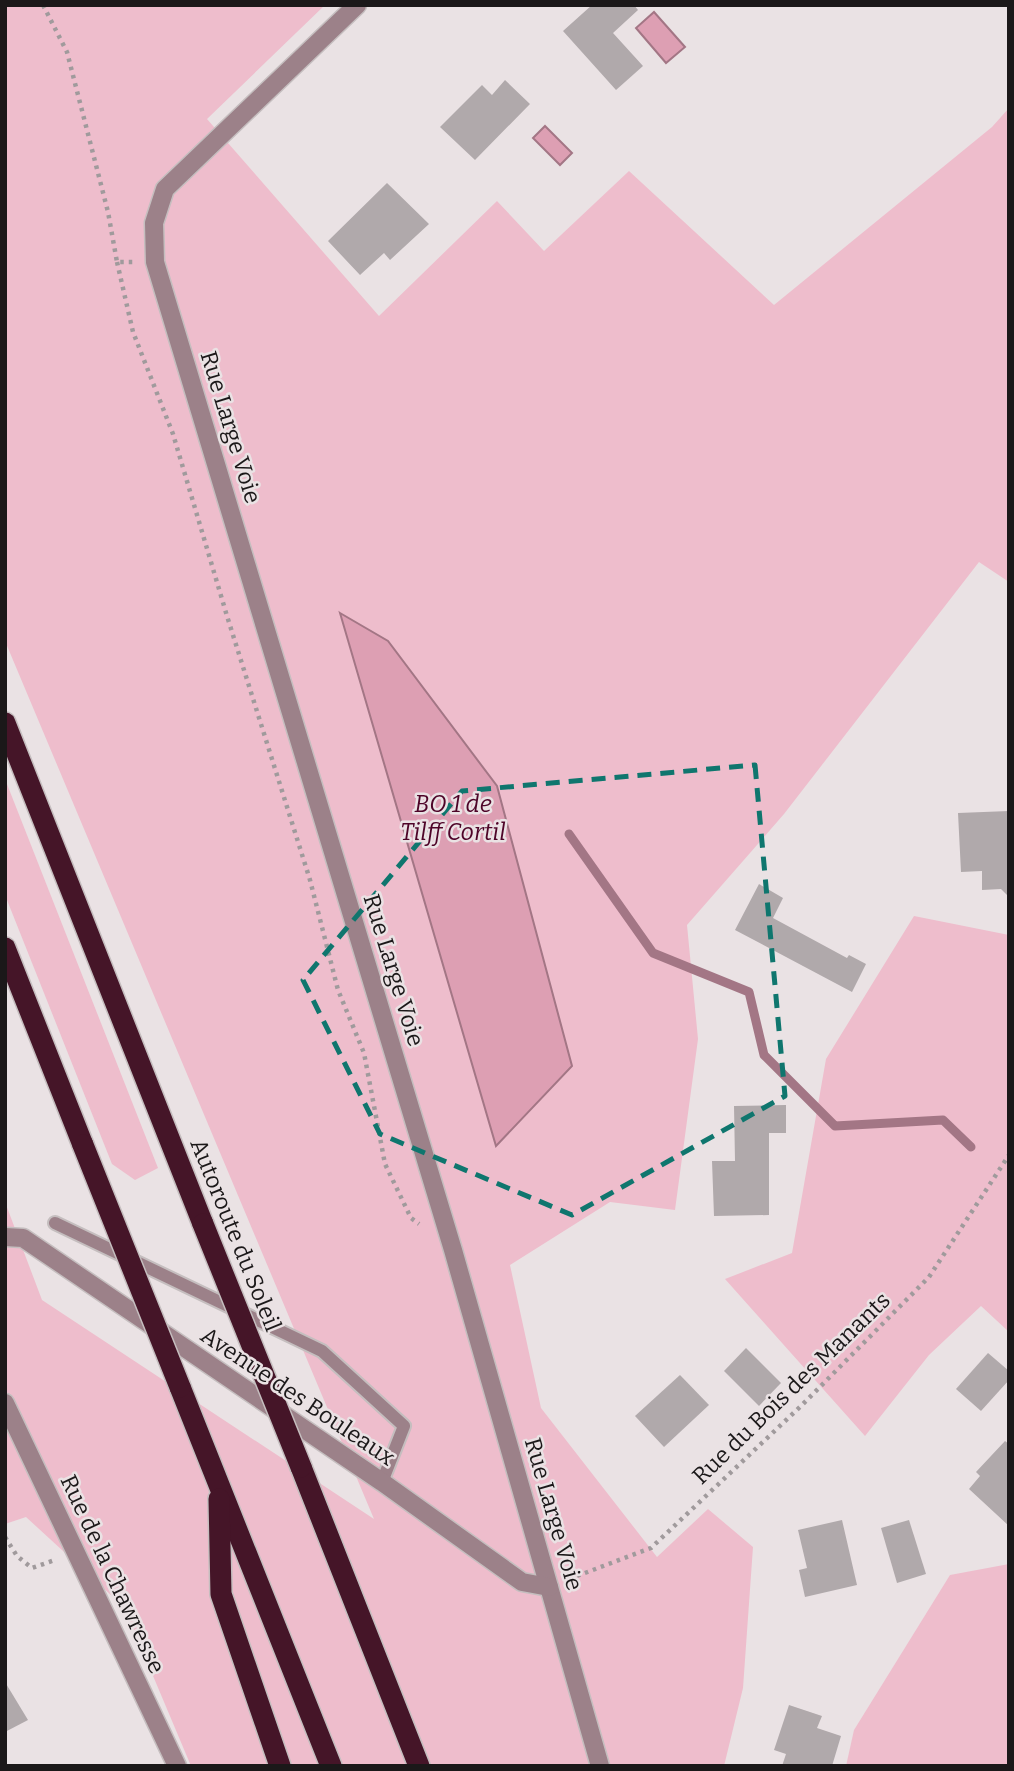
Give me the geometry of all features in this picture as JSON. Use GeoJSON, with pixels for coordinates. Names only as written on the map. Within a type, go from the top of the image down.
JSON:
{"type":"FeatureCollection","features":[{"type":"Feature","properties":{"kind":"highway","name":"Autoroute du Soleil"},"geometry":{"type":"LineString","coordinates":[[5,723],[419,1766]]}},
{"type":"Feature","properties":{"kind":"highway"},"geometry":{"type":"LineString","coordinates":[[5,948],[331,1766]]}},
{"type":"Feature","properties":{"kind":"highway"},"geometry":{"type":"LineString","coordinates":[[218,1483],[221,1594],[280,1766]]}},
{"type":"Feature","properties":{"kind":"street","name":"Rue Large Voie"},"geometry":{"type":"LineString","coordinates":[[357,5],[165,189],[154,223],[155,262],[453,1250],[600,1766]]}},
{"type":"Feature","properties":{"kind":"street","name":"Avenue des Bouleaux"},"geometry":{"type":"LineString","coordinates":[[14,1238],[382,1482],[522,1581],[549,1587]]}},
{"type":"Feature","properties":{"kind":"street","name":"Rue de la Chawresse"},"geometry":{"type":"LineString","coordinates":[[5,1403],[177,1766]]}},
{"type":"Feature","properties":{"kind":"lane"},"geometry":{"type":"LineString","coordinates":[[55,1223],[322,1351],[404,1426],[382,1482]]}},
{"type":"Feature","properties":{"kind":"path"},"geometry":{"type":"LineString","coordinates":[[43,5],[67,52],[108,212],[133,331],[173,435],[310,880],[338,990],[364,1053],[385,1164],[411,1218],[453,1250]]}},
{"type":"Feature","properties":{"kind":"path"},"geometry":{"type":"LineString","coordinates":[[117,262],[155,262]]}},
{"type":"Feature","properties":{"kind":"path","name":"Rue du Bois des Manants"},"geometry":{"type":"LineString","coordinates":[[549,1587],[651,1548],[802,1405],[929,1277],[1009,1155]]}},
{"type":"Feature","properties":{"kind":"path"},"geometry":{"type":"LineString","coordinates":[[5,1537],[17,1556],[32,1568],[76,1553]]}},
{"type":"Feature","properties":{"kind":"highlighted area"},"geometry":{"type":"Polygon","coordinates":[[[755,765],[785,1096],[572,1215],[380,1134],[303,980],[462,791],[755,765]]]}},
{"type":"Feature","properties":{"kind":"shaded area"},"geometry":{"type":"Polygon","coordinates":[[[5,5],[325,5],[207,119],[379,316],[497,201],[544,251],[629,171],[774,305],[992,127],[1009,108],[1009,582],[979,562],[784,814],[687,925],[698,1039],[675,1210],[610,1202],[510,1265],[541,1408],[657,1557],[708,1509],[753,1547],[743,1688],[724,1766],[191,1766],[124,1607],[26,1517],[5,1524],[5,1202],[42,1300],[374,1519],[5,641],[5,5]]]}},
{"type":"Feature","properties":{"kind":"shaded area"},"geometry":{"type":"Polygon","coordinates":[[[5,779],[158,1168],[135,1180],[112,1164],[5,895],[5,779]]]}},
{"type":"Feature","properties":{"kind":"shaded area"},"geometry":{"type":"Polygon","coordinates":[[[914,916],[1009,935],[1009,1332],[981,1306],[929,1355],[865,1436],[725,1279],[792,1253],[826,1059],[914,916]]]}},
{"type":"Feature","properties":{"kind":"shaded area"},"geometry":{"type":"Polygon","coordinates":[[[1009,1564],[1009,1766],[846,1766],[854,1730],[950,1575],[1009,1564]]]}},
{"type":"Feature","properties":{"kind":"water"},"geometry":{"type":"Polygon","coordinates":[[[654,12],[685,47],[666,63],[636,28],[654,12]]]}},
{"type":"Feature","properties":{"kind":"water"},"geometry":{"type":"Polygon","coordinates":[[[545,126],[572,153],[560,165],[533,138],[545,126]]]}},
{"type":"Feature","properties":{"kind":"water","name":"BO 1 de Tilff Cortil"},"geometry":{"type":"Polygon","coordinates":[[[340,613],[388,641],[497,786],[572,1066],[496,1146],[340,613]]]}},
{"type":"Feature","properties":{"kind":"building"},"geometry":{"type":"Polygon","coordinates":[[[592,5],[634,5],[638,10],[613,33],[643,66],[616,90],[563,31],[592,5]]]}},
{"type":"Feature","properties":{"kind":"building"},"geometry":{"type":"Polygon","coordinates":[[[505,80],[530,104],[475,160],[440,127],[482,85],[492,95],[505,80]]]}},
{"type":"Feature","properties":{"kind":"building"},"geometry":{"type":"Polygon","coordinates":[[[387,183],[429,224],[390,260],[384,253],[360,275],[328,241],[387,183]]]}},
{"type":"Feature","properties":{"kind":"building"},"geometry":{"type":"Polygon","coordinates":[[[1009,811],[1009,897],[1001,889],[982,890],[982,871],[961,872],[958,813],[1009,811]]]}},
{"type":"Feature","properties":{"kind":"building"},"geometry":{"type":"Polygon","coordinates":[[[759,884],[783,898],[773,918],[847,958],[849,955],[866,964],[852,992],[735,930],[759,884]]]}},
{"type":"Feature","properties":{"kind":"building"},"geometry":{"type":"Polygon","coordinates":[[[786,1105],[786,1133],[769,1133],[769,1215],[714,1216],[712,1161],[735,1161],[734,1106],[786,1105]]]}},
{"type":"Feature","properties":{"kind":"building"},"geometry":{"type":"Polygon","coordinates":[[[746,1348],[781,1383],[759,1406],[724,1371],[746,1348]]]}},
{"type":"Feature","properties":{"kind":"building"},"geometry":{"type":"Polygon","coordinates":[[[988,1353],[1009,1371],[1009,1380],[981,1411],[956,1389],[988,1353]]]}},
{"type":"Feature","properties":{"kind":"building"},"geometry":{"type":"Polygon","coordinates":[[[680,1375],[709,1405],[664,1447],[635,1416],[680,1375]]]}},
{"type":"Feature","properties":{"kind":"building"},"geometry":{"type":"Polygon","coordinates":[[[1005,1441],[1009,1444],[1009,1526],[969,1489],[980,1476],[976,1472],[1005,1441]]]}},
{"type":"Feature","properties":{"kind":"building"},"geometry":{"type":"Polygon","coordinates":[[[842,1520],[857,1585],[805,1597],[799,1570],[807,1568],[798,1530],[842,1520]]]}},
{"type":"Feature","properties":{"kind":"building"},"geometry":{"type":"Polygon","coordinates":[[[909,1520],[926,1574],[897,1583],[881,1528],[909,1520]]]}},
{"type":"Feature","properties":{"kind":"building"},"geometry":{"type":"Polygon","coordinates":[[[5,1682],[28,1720],[5,1732],[5,1682]]]}},
{"type":"Feature","properties":{"kind":"building"},"geometry":{"type":"Polygon","coordinates":[[[789,1705],[822,1716],[817,1728],[841,1736],[832,1766],[782,1766],[786,1754],[774,1750],[789,1705]]]}},
{"type":"Feature","properties":{"kind":"waterway"},"geometry":{"type":"LineString","coordinates":[[569,834],[653,953],[749,992],[764,1055],[835,1126],[943,1120],[971,1147]]}}]}
